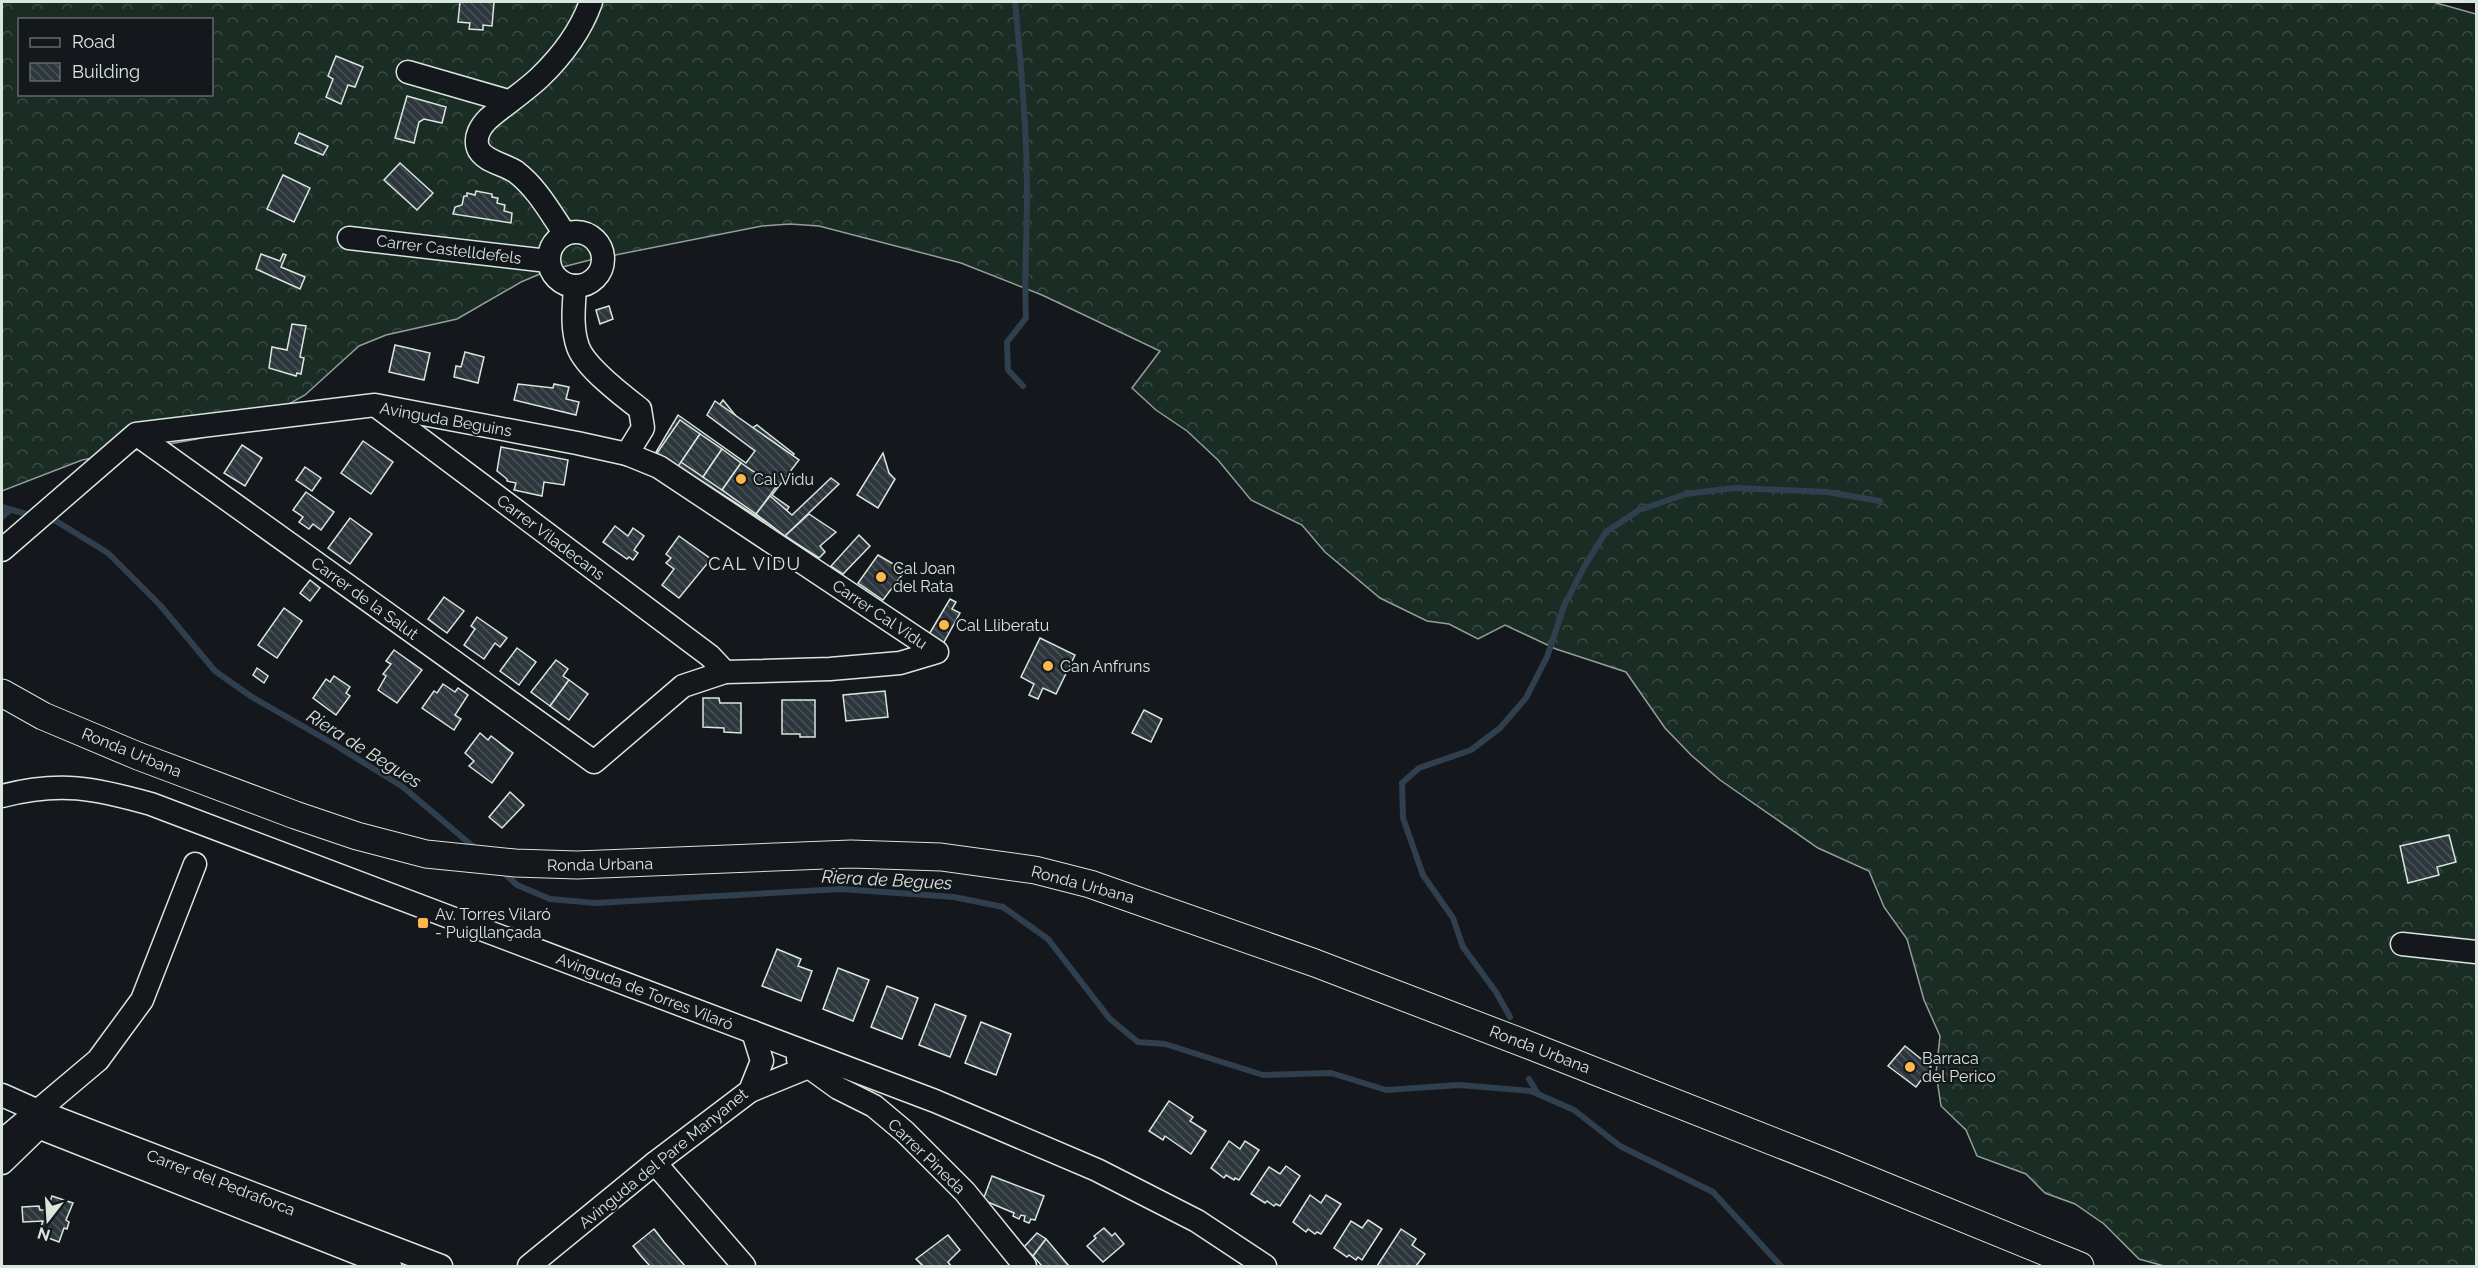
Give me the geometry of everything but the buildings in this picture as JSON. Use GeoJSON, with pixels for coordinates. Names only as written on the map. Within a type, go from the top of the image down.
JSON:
{"type":"FeatureCollection","features":[{"type":"Feature","properties":{"kind":"main road","name":"Ronda Urbana"},"geometry":{"type":"LineString","coordinates":[[2,693],[43,716],[138,756],[295,815],[357,836],[426,854],[514,863],[600,865],[851,854],[941,857],[1035,870],[1090,884],[1292,955],[1491,1030],[1833,1165],[2080,1266]]}},
{"type":"Feature","properties":{"kind":"main road","name":"Ronda Urbana"},"geometry":{"type":"LineString","coordinates":[[2,709],[43,716]]}},
{"type":"Feature","properties":{"kind":"street"},"geometry":{"type":"LineString","coordinates":[[565,234],[526,180],[501,163],[485,158],[476,141],[481,127],[508,101],[538,78],[561,52],[583,23],[591,2]]}},
{"type":"Feature","properties":{"kind":"street"},"geometry":{"type":"LineString","coordinates":[[408,72],[508,101]]}},
{"type":"Feature","properties":{"kind":"street"},"geometry":{"type":"LineString","coordinates":[[583,233],[596,241],[603,255],[602,265],[596,277],[587,284],[575,286],[561,282],[552,273],[548,261],[551,248],[557,239],[565,234],[583,233]]}},
{"type":"Feature","properties":{"kind":"street","name":"Carrer Castelldefels"},"geometry":{"type":"LineString","coordinates":[[349,238],[548,261]]}},
{"type":"Feature","properties":{"kind":"street"},"geometry":{"type":"LineString","coordinates":[[575,286],[573,318],[578,348],[597,372],[640,410],[643,428],[627,454]]}},
{"type":"Feature","properties":{"kind":"street","name":"Avinguda Beguins"},"geometry":{"type":"LineString","coordinates":[[136,434],[375,405],[627,454]]}},
{"type":"Feature","properties":{"kind":"street","name":"Carrer Viladecans"},"geometry":{"type":"LineString","coordinates":[[375,405],[701,649],[725,672]]}},
{"type":"Feature","properties":{"kind":"street"},"geometry":{"type":"LineString","coordinates":[[2,550],[136,434]]}},
{"type":"Feature","properties":{"kind":"street","name":"Carrer de la Salut"},"geometry":{"type":"LineString","coordinates":[[136,434],[594,762]]}},
{"type":"Feature","properties":{"kind":"street","name":"Carrer Cal Vidu"},"geometry":{"type":"LineString","coordinates":[[594,762],[683,686],[725,672],[900,663],[937,652],[659,467],[627,454]]}},
{"type":"Feature","properties":{"kind":"street","name":"Avinguda de Torres Vilaró"},"geometry":{"type":"LineString","coordinates":[[2,796],[58,786],[84,788],[151,804],[892,1084],[1097,1170],[1197,1221],[1265,1266]]}},
{"type":"Feature","properties":{"kind":"street"},"geometry":{"type":"LineString","coordinates":[[2,1141],[40,1116],[99,1060],[142,1000],[195,864]]}},
{"type":"Feature","properties":{"kind":"street"},"geometry":{"type":"LineString","coordinates":[[2402,944],[2476,952]]}},
{"type":"Feature","properties":{"kind":"street","name":"Carrer Pineda"},"geometry":{"type":"LineString","coordinates":[[753,1032],[811,1066],[838,1088],[874,1106],[905,1132],[965,1192],[1025,1266]]}},
{"type":"Feature","properties":{"kind":"street","name":"Avinguda del Pare Manyanet"},"geometry":{"type":"LineString","coordinates":[[529,1266],[655,1163],[750,1091],[762,1061],[753,1032]]}},
{"type":"Feature","properties":{"kind":"street"},"geometry":{"type":"LineString","coordinates":[[750,1091],[811,1066]]}},
{"type":"Feature","properties":{"kind":"street","name":"Carrer del Pedraforca"},"geometry":{"type":"LineString","coordinates":[[2,1095],[40,1116],[390,1266]]}},
{"type":"Feature","properties":{"kind":"street","name":"Carrer del Pedraforca"},"geometry":{"type":"LineString","coordinates":[[2,1111],[40,1116],[441,1266]]}},
{"type":"Feature","properties":{"kind":"street"},"geometry":{"type":"LineString","coordinates":[[2,1163],[34,1131],[40,1116]]}},
{"type":"Feature","properties":{"kind":"street"},"geometry":{"type":"LineString","coordinates":[[655,1163],[744,1266]]}},
{"type":"Feature","properties":{"kind":"green space"},"geometry":{"type":"Polygon","coordinates":[[[2,2],[2433,2],[2476,14],[2476,1266],[2164,1266],[2139,1259],[2104,1224],[2075,1204],[2045,1193],[2026,1174],[1977,1156],[1966,1130],[1941,1106],[1936,1073],[1940,1036],[1924,1000],[1907,939],[1884,907],[1869,871],[1818,848],[1720,780],[1665,728],[1626,672],[1556,649],[1505,625],[1478,639],[1449,624],[1427,621],[1380,598],[1325,552],[1302,525],[1251,500],[1218,460],[1187,431],[1156,410],[1132,388],[1160,351],[1042,295],[961,263],[819,226],[790,224],[762,226],[590,260],[547,271],[521,282],[457,319],[386,335],[359,346],[305,395],[280,409],[225,431],[197,439],[82,460],[2,491],[2,2]]]}},
{"type":"Feature","properties":{"kind":"waterway"},"geometry":{"type":"LineString","coordinates":[[1015,2],[1026,146],[1026,318],[1007,342],[1008,370],[1023,386]]}},
{"type":"Feature","properties":{"kind":"waterway"},"geometry":{"type":"LineString","coordinates":[[1510,1017],[1496,992],[1463,947],[1453,918],[1423,875],[1403,818],[1402,783],[1419,768],[1471,750],[1500,728],[1526,698],[1547,657],[1564,606],[1584,567],[1606,532],[1639,510],[1686,494],[1735,488],[1827,492],[1880,501]]}},
{"type":"Feature","properties":{"kind":"waterway","name":"Riera de Begues"},"geometry":{"type":"LineString","coordinates":[[2,507],[33,516]]}},
{"type":"Feature","properties":{"kind":"waterway"},"geometry":{"type":"LineString","coordinates":[[2,517],[10,510]]}},
{"type":"Feature","properties":{"kind":"waterway","name":"Riera de Begues"},"geometry":{"type":"LineString","coordinates":[[46,519],[56,521],[108,553],[160,605],[215,671],[252,697],[403,787],[476,849]]}},
{"type":"Feature","properties":{"kind":"waterway","name":"Riera de Begues"},"geometry":{"type":"LineString","coordinates":[[502,871],[517,885],[550,899],[595,903],[841,889],[954,897],[1003,907],[1048,939],[1110,1019],[1138,1042],[1165,1044],[1263,1075],[1331,1073],[1386,1090],[1459,1085],[1531,1091],[1574,1110],[1620,1146],[1713,1192],[1781,1266]]}},
{"type":"Feature","properties":{"kind":"waterway"},"geometry":{"type":"LineString","coordinates":[[1529,1079],[1538,1094]]}},
{"type":"Feature","properties":{"kind":"place","name":"Cal Vidu"},"geometry":{"type":"Point","coordinates":[741,479]}},
{"type":"Feature","properties":{"kind":"place","name":"Cal Joan del Rata"},"geometry":{"type":"Point","coordinates":[881,577]}},
{"type":"Feature","properties":{"kind":"place","name":"Cal Lliberatu"},"geometry":{"type":"Point","coordinates":[944,625]}},
{"type":"Feature","properties":{"kind":"place","name":"Can Anfruns"},"geometry":{"type":"Point","coordinates":[1048,666]}},
{"type":"Feature","properties":{"kind":"place","name":"Av. Torres Vilaró - Puigllançada"},"geometry":{"type":"Point","coordinates":[423,923]}},
{"type":"Feature","properties":{"kind":"place","name":"Barraca del Perico"},"geometry":{"type":"Point","coordinates":[1910,1067]}},
{"type":"Feature","properties":{"kind":"district","name":"CAL VIDU"},"geometry":{"type":"Point","coordinates":[755,564]}}]}
